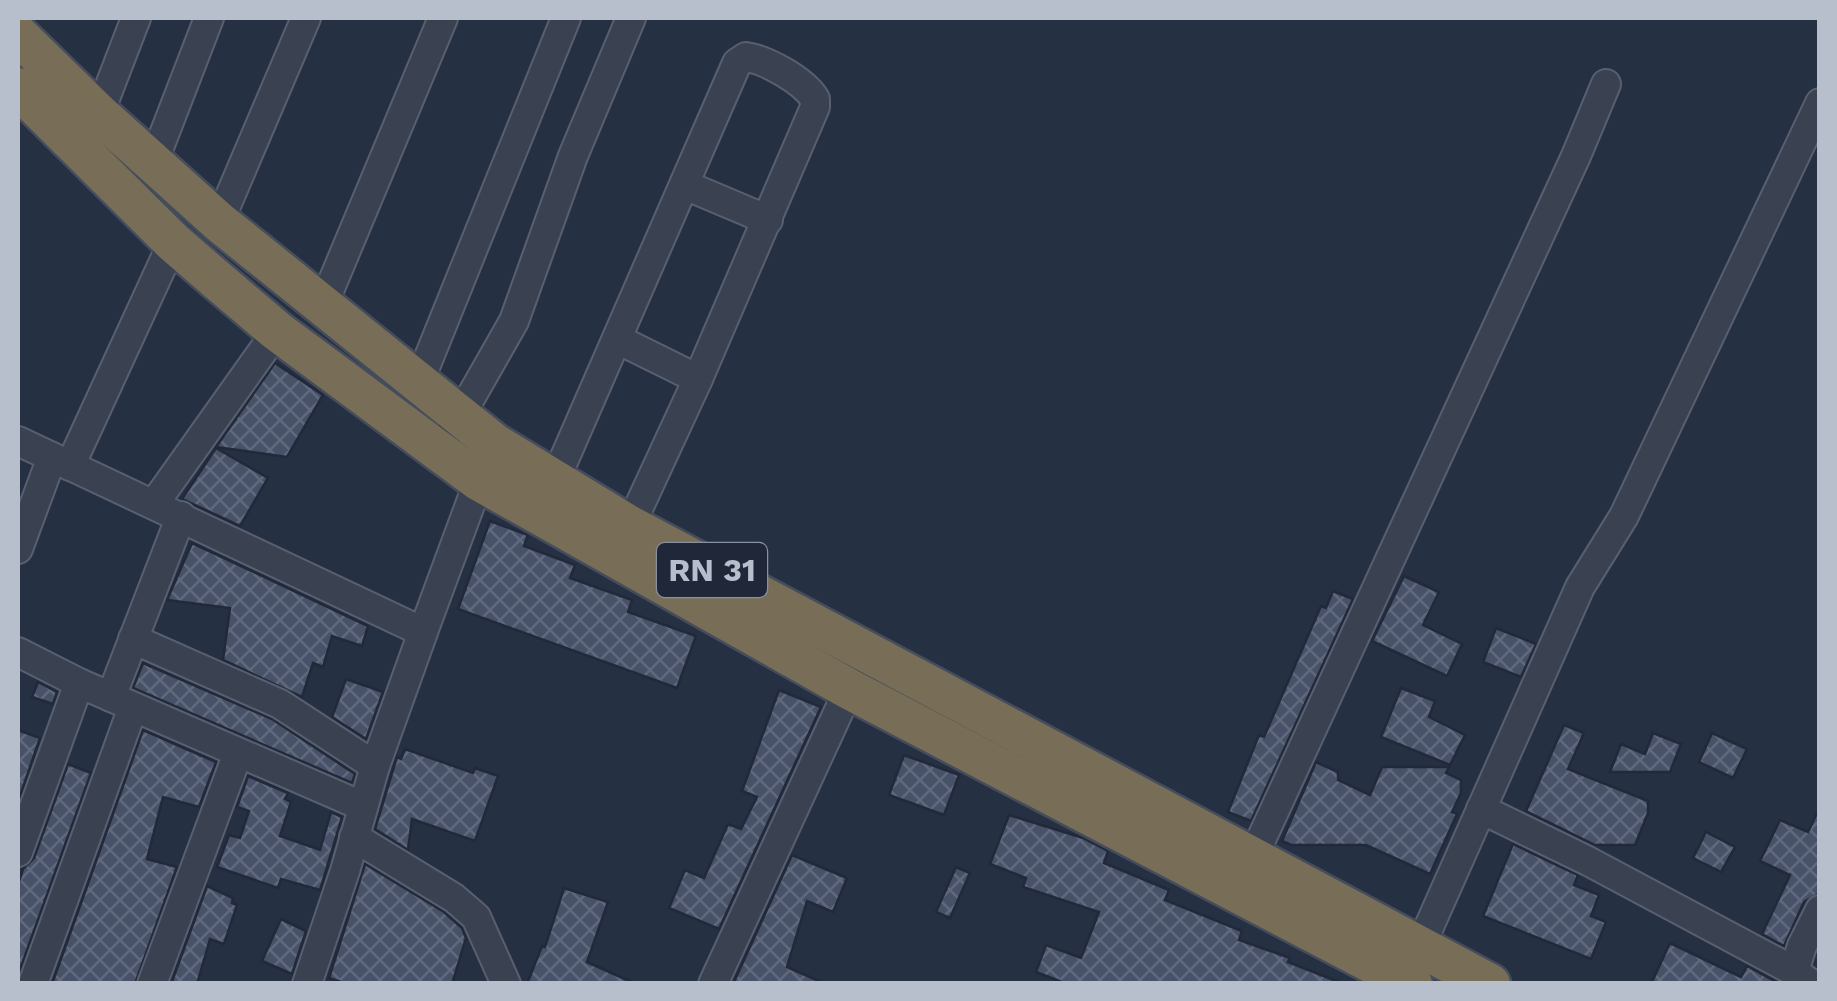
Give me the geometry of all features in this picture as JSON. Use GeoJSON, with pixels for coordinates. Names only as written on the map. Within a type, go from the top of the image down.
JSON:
{"type":"FeatureCollection","features":[{"type":"Feature","properties":{"kind":"highway","name":"RN 31"},"geometry":{"type":"LineString","coordinates":[[18,35],[98,114],[219,222],[495,444],[630,526],[1253,857],[1416,965]]}},
{"type":"Feature","properties":{"kind":"highway","name":"RN 31"},"geometry":{"type":"LineString","coordinates":[[18,88],[173,242],[276,330],[478,480],[850,689],[1416,965],[1490,984]]}},
{"type":"Feature","properties":{"kind":"street"},"geometry":{"type":"LineString","coordinates":[[98,114],[136,18]]}},
{"type":"Feature","properties":{"kind":"street"},"geometry":{"type":"LineString","coordinates":[[152,164],[209,18]]}},
{"type":"Feature","properties":{"kind":"street"},"geometry":{"type":"LineString","coordinates":[[219,222],[306,18]]}},
{"type":"Feature","properties":{"kind":"street"},"geometry":{"type":"LineString","coordinates":[[322,305],[443,18]]}},
{"type":"Feature","properties":{"kind":"street"},"geometry":{"type":"LineString","coordinates":[[419,382],[566,18]]}},
{"type":"Feature","properties":{"kind":"street"},"geometry":{"type":"LineString","coordinates":[[437,453],[514,321],[574,156],[631,18]]}},
{"type":"Feature","properties":{"kind":"street"},"geometry":{"type":"LineString","coordinates":[[556,480],[738,63],[741,58],[752,57],[806,88],[815,99],[812,116],[630,526]]}},
{"type":"Feature","properties":{"kind":"street"},"geometry":{"type":"LineString","coordinates":[[1253,857],[1606,84]]}},
{"type":"Feature","properties":{"kind":"street"},"geometry":{"type":"LineString","coordinates":[[1416,965],[1580,587],[1624,516],[1820,103]]}},
{"type":"Feature","properties":{"kind":"street"},"geometry":{"type":"LineString","coordinates":[[685,185],[768,220]]}},
{"type":"Feature","properties":{"kind":"street"},"geometry":{"type":"LineString","coordinates":[[18,549],[173,242]]}},
{"type":"Feature","properties":{"kind":"street"},"geometry":{"type":"LineString","coordinates":[[154,504],[276,330]]}},
{"type":"Feature","properties":{"kind":"street"},"geometry":{"type":"LineString","coordinates":[[617,339],[698,379]]}},
{"type":"Feature","properties":{"kind":"street"},"geometry":{"type":"LineString","coordinates":[[18,442],[424,632]]}},
{"type":"Feature","properties":{"kind":"street"},"geometry":{"type":"LineString","coordinates":[[307,984],[375,766],[478,480],[495,444]]}},
{"type":"Feature","properties":{"kind":"street"},"geometry":{"type":"LineString","coordinates":[[33,984],[122,702],[133,639],[181,516]]}},
{"type":"Feature","properties":{"kind":"street"},"geometry":{"type":"LineString","coordinates":[[133,639],[280,704],[375,766]]}},
{"type":"Feature","properties":{"kind":"street"},"geometry":{"type":"LineString","coordinates":[[18,652],[79,683],[362,806]]}},
{"type":"Feature","properties":{"kind":"street"},"geometry":{"type":"LineString","coordinates":[[18,852],[79,683]]}},
{"type":"Feature","properties":{"kind":"street"},"geometry":{"type":"LineString","coordinates":[[714,984],[850,689]]}},
{"type":"Feature","properties":{"kind":"street"},"geometry":{"type":"LineString","coordinates":[[152,984],[238,753]]}},
{"type":"Feature","properties":{"kind":"street"},"geometry":{"type":"LineString","coordinates":[[1481,810],[1588,861],[1809,980]]}},
{"type":"Feature","properties":{"kind":"street"},"geometry":{"type":"LineString","coordinates":[[354,836],[476,916],[506,984]]}},
{"type":"Feature","properties":{"kind":"street"},"geometry":{"type":"LineString","coordinates":[[1809,980],[1802,946],[1820,910]]}},
{"type":"Feature","properties":{"kind":"building"},"geometry":{"type":"Polygon","coordinates":[[[275,363],[323,395],[287,457],[216,447],[275,363]]]}},
{"type":"Feature","properties":{"kind":"building"},"geometry":{"type":"Polygon","coordinates":[[[216,448],[268,478],[240,526],[182,499],[216,448]]]}},
{"type":"Feature","properties":{"kind":"building"},"geometry":{"type":"Polygon","coordinates":[[[490,521],[528,535],[524,546],[575,565],[570,578],[632,600],[628,612],[696,636],[677,688],[458,609],[490,521]]]}},
{"type":"Feature","properties":{"kind":"building"},"geometry":{"type":"Polygon","coordinates":[[[192,543],[368,626],[362,646],[332,636],[323,667],[313,663],[302,697],[223,660],[230,608],[167,600],[192,543]]]}},
{"type":"Feature","properties":{"kind":"building"},"geometry":{"type":"Polygon","coordinates":[[[1404,576],[1439,592],[1423,625],[1462,644],[1447,676],[1372,641],[1404,576]]]}},
{"type":"Feature","properties":{"kind":"building"},"geometry":{"type":"Polygon","coordinates":[[[1333,591],[1353,599],[1251,821],[1228,812],[1259,735],[1264,737],[1321,606],[1326,608],[1333,591]]]}},
{"type":"Feature","properties":{"kind":"building"},"geometry":{"type":"Polygon","coordinates":[[[1496,628],[1536,644],[1521,677],[1483,662],[1496,628]]]}},
{"type":"Feature","properties":{"kind":"building"},"geometry":{"type":"Polygon","coordinates":[[[143,663],[272,719],[355,774],[352,783],[133,688],[143,663]]]}},
{"type":"Feature","properties":{"kind":"building"},"geometry":{"type":"Polygon","coordinates":[[[346,679],[383,692],[366,739],[332,717],[346,679]]]}},
{"type":"Feature","properties":{"kind":"building"},"geometry":{"type":"Polygon","coordinates":[[[38,682],[57,692],[53,704],[32,697],[38,682]]]}},
{"type":"Feature","properties":{"kind":"building"},"geometry":{"type":"Polygon","coordinates":[[[1401,688],[1435,701],[1429,717],[1465,735],[1450,765],[1381,737],[1401,688]]]}},
{"type":"Feature","properties":{"kind":"building"},"geometry":{"type":"Polygon","coordinates":[[[779,690],[821,707],[719,929],[669,908],[685,870],[704,878],[728,824],[741,829],[757,797],[742,791],[779,690]]]}},
{"type":"Feature","properties":{"kind":"building"},"geometry":{"type":"Polygon","coordinates":[[[1564,725],[1584,733],[1568,769],[1648,801],[1648,813],[1635,845],[1595,845],[1526,811],[1564,725]]]}},
{"type":"Feature","properties":{"kind":"building"},"geometry":{"type":"Polygon","coordinates":[[[18,730],[40,738],[18,802],[18,730]]]}},
{"type":"Feature","properties":{"kind":"building"},"geometry":{"type":"Polygon","coordinates":[[[143,730],[216,762],[199,807],[163,797],[147,859],[177,867],[135,984],[52,984],[143,730]]]}},
{"type":"Feature","properties":{"kind":"building"},"geometry":{"type":"Polygon","coordinates":[[[1653,733],[1681,744],[1670,772],[1610,772],[1621,744],[1645,754],[1653,733]]]}},
{"type":"Feature","properties":{"kind":"building"},"geometry":{"type":"Polygon","coordinates":[[[1712,733],[1747,749],[1733,778],[1699,762],[1712,733]]]}},
{"type":"Feature","properties":{"kind":"building"},"geometry":{"type":"Polygon","coordinates":[[[405,749],[473,773],[475,768],[498,776],[475,841],[412,819],[408,850],[375,829],[397,757],[401,759],[405,749]]]}},
{"type":"Feature","properties":{"kind":"building"},"geometry":{"type":"Polygon","coordinates":[[[904,755],[959,775],[944,815],[889,795],[904,755]]]}},
{"type":"Feature","properties":{"kind":"building"},"geometry":{"type":"Polygon","coordinates":[[[1316,762],[1338,772],[1338,780],[1370,795],[1382,767],[1449,767],[1446,773],[1461,780],[1461,793],[1452,812],[1457,814],[1430,874],[1366,845],[1291,845],[1282,841],[1316,762]]]}},
{"type":"Feature","properties":{"kind":"building"},"geometry":{"type":"Polygon","coordinates":[[[68,764],[91,773],[18,975],[18,885],[23,869],[34,858],[68,764]]]}},
{"type":"Feature","properties":{"kind":"building"},"geometry":{"type":"Polygon","coordinates":[[[248,776],[288,793],[285,799],[291,802],[280,836],[320,850],[331,812],[342,817],[320,890],[281,879],[278,888],[217,867],[229,835],[240,838],[249,811],[237,807],[248,776]]]}},
{"type":"Feature","properties":{"kind":"building"},"geometry":{"type":"Polygon","coordinates":[[[1820,807],[1820,893],[1804,902],[1784,946],[1762,934],[1790,875],[1760,861],[1780,820],[1808,832],[1820,807]]]}},
{"type":"Feature","properties":{"kind":"building"},"geometry":{"type":"Polygon","coordinates":[[[1009,815],[1083,838],[1108,851],[1104,863],[1169,890],[1165,900],[1242,931],[1239,940],[1290,958],[1288,962],[1344,984],[1067,984],[1036,972],[1046,945],[1081,958],[1099,912],[1023,887],[1026,878],[990,864],[1009,815]]]}},
{"type":"Feature","properties":{"kind":"building"},"geometry":{"type":"Polygon","coordinates":[[[1706,832],[1735,847],[1721,872],[1693,858],[1706,832]]]}},
{"type":"Feature","properties":{"kind":"building"},"geometry":{"type":"Polygon","coordinates":[[[1513,844],[1578,875],[1574,885],[1599,895],[1591,916],[1606,922],[1591,959],[1483,916],[1513,844]]]}},
{"type":"Feature","properties":{"kind":"building"},"geometry":{"type":"Polygon","coordinates":[[[792,855],[847,878],[833,912],[807,901],[787,967],[826,984],[733,984],[792,855]]]}},
{"type":"Feature","properties":{"kind":"building"},"geometry":{"type":"Polygon","coordinates":[[[365,864],[444,912],[462,928],[466,938],[452,984],[347,984],[329,978],[365,864]]]}},
{"type":"Feature","properties":{"kind":"building"},"geometry":{"type":"Polygon","coordinates":[[[956,867],[970,873],[950,918],[936,912],[956,867]]]}},
{"type":"Feature","properties":{"kind":"building"},"geometry":{"type":"Polygon","coordinates":[[[207,886],[233,898],[232,903],[237,905],[224,944],[210,939],[197,984],[171,984],[207,886]]]}},
{"type":"Feature","properties":{"kind":"building"},"geometry":{"type":"Polygon","coordinates":[[[564,888],[608,902],[587,962],[636,984],[527,984],[542,946],[545,947],[564,888]]]}},
{"type":"Feature","properties":{"kind":"building"},"geometry":{"type":"Polygon","coordinates":[[[281,919],[306,931],[292,974],[262,961],[281,919]]]}},
{"type":"Feature","properties":{"kind":"building"},"geometry":{"type":"Polygon","coordinates":[[[1670,943],[1741,977],[1747,966],[1780,984],[1651,984],[1670,943]]]}}]}
